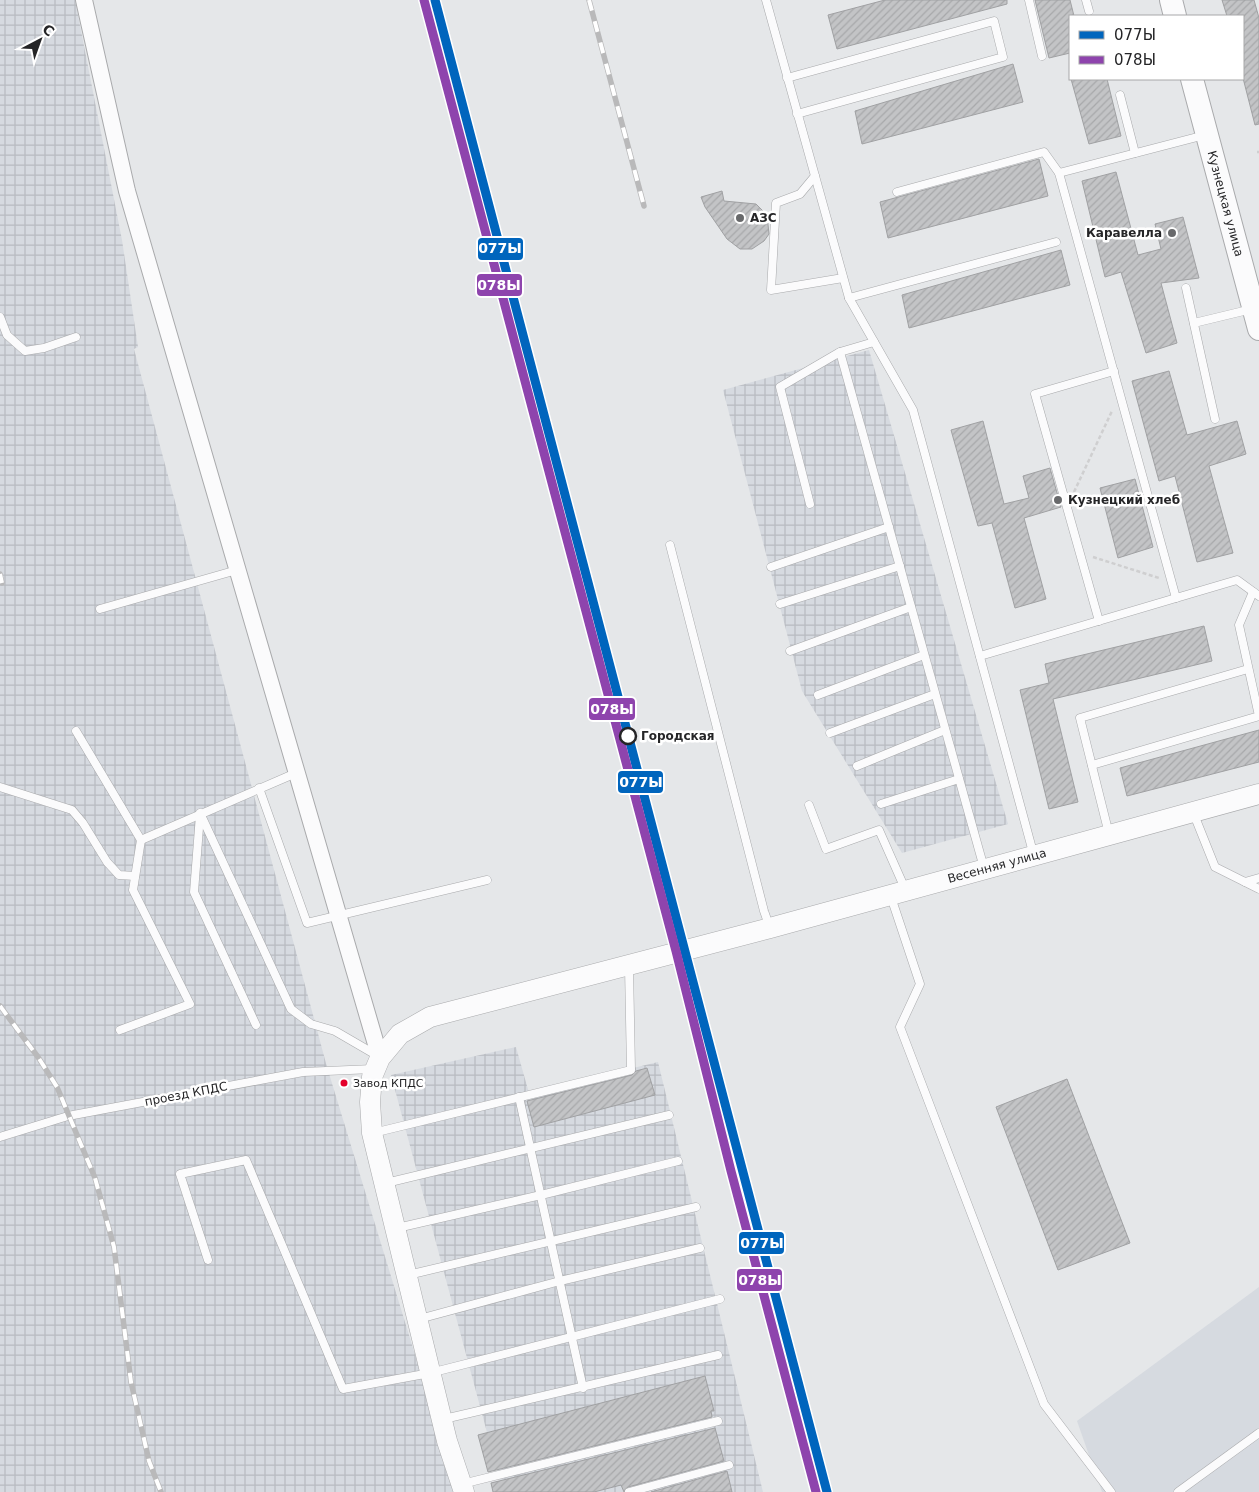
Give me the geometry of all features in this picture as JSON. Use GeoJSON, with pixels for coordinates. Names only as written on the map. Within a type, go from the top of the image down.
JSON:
{"type":"FeatureCollection","features":[{"type":"Feature","properties":{"kind":"main road"},"geometry":{"type":"LineString","coordinates":[[1171,0],[1176,15]]}},
{"type":"Feature","properties":{"kind":"main road","name":"Кузнецкая улица"},"geometry":{"type":"LineString","coordinates":[[1192,80],[1256,319]]}},
{"type":"Feature","properties":{"kind":"street"},"geometry":{"type":"LineString","coordinates":[[84,0],[126,191],[338,916],[378,1063],[372,1077],[370,1102],[372,1133],[430,1373],[462,1488]]}},
{"type":"Feature","properties":{"kind":"street","name":"Весенняя улица"},"geometry":{"type":"LineString","coordinates":[[378,1063],[400,1034],[430,1017],[770,928],[1259,794]]}},
{"type":"Feature","properties":{"kind":"lane"},"geometry":{"type":"LineString","coordinates":[[766,0],[848,298],[913,410],[1034,856]]}},
{"type":"Feature","properties":{"kind":"lane"},"geometry":{"type":"LineString","coordinates":[[1029,0],[1042,56]]}},
{"type":"Feature","properties":{"kind":"lane"},"geometry":{"type":"LineString","coordinates":[[1086,0],[1089,11]]}},
{"type":"Feature","properties":{"kind":"lane"},"geometry":{"type":"LineString","coordinates":[[787,78],[994,21],[1003,57],[798,114]]}},
{"type":"Feature","properties":{"kind":"lane"},"geometry":{"type":"LineString","coordinates":[[1120,95],[1135,153]]}},
{"type":"Feature","properties":{"kind":"lane"},"geometry":{"type":"LineString","coordinates":[[1059,173],[1207,134]]}},
{"type":"Feature","properties":{"kind":"lane"},"geometry":{"type":"LineString","coordinates":[[897,192],[1044,152],[1059,173],[1176,598]]}},
{"type":"Feature","properties":{"kind":"lane"},"geometry":{"type":"LineString","coordinates":[[815,176],[800,194],[776,203],[771,290],[843,278]]}},
{"type":"Feature","properties":{"kind":"lane"},"geometry":{"type":"LineString","coordinates":[[848,298],[1056,242]]}},
{"type":"Feature","properties":{"kind":"lane"},"geometry":{"type":"LineString","coordinates":[[1186,288],[1215,419]]}},
{"type":"Feature","properties":{"kind":"lane"},"geometry":{"type":"LineString","coordinates":[[0,317],[7,336],[25,351],[44,348],[76,336]]}},
{"type":"Feature","properties":{"kind":"lane"},"geometry":{"type":"LineString","coordinates":[[1194,323],[1256,319]]}},
{"type":"Feature","properties":{"kind":"lane"},"geometry":{"type":"LineString","coordinates":[[810,504],[780,387],[840,352],[874,342]]}},
{"type":"Feature","properties":{"kind":"lane"},"geometry":{"type":"LineString","coordinates":[[840,352],[984,869]]}},
{"type":"Feature","properties":{"kind":"lane"},"geometry":{"type":"LineString","coordinates":[[1099,621],[1035,394],[1114,371]]}},
{"type":"Feature","properties":{"kind":"lane"},"geometry":{"type":"LineString","coordinates":[[771,567],[889,527]]}},
{"type":"Feature","properties":{"kind":"lane"},"geometry":{"type":"LineString","coordinates":[[670,545],[764,911],[770,928]]}},
{"type":"Feature","properties":{"kind":"lane"},"geometry":{"type":"LineString","coordinates":[[780,604],[900,566]]}},
{"type":"Feature","properties":{"kind":"lane"},"geometry":{"type":"LineString","coordinates":[[100,609],[237,570]]}},
{"type":"Feature","properties":{"kind":"lane"},"geometry":{"type":"LineString","coordinates":[[980,656],[1237,580],[1256,594],[1239,624],[1259,716],[1092,764]]}},
{"type":"Feature","properties":{"kind":"lane"},"geometry":{"type":"LineString","coordinates":[[790,651],[911,607]]}},
{"type":"Feature","properties":{"kind":"lane"},"geometry":{"type":"LineString","coordinates":[[818,695],[924,655]]}},
{"type":"Feature","properties":{"kind":"lane"},"geometry":{"type":"LineString","coordinates":[[1109,835],[1080,718],[1248,669]]}},
{"type":"Feature","properties":{"kind":"lane"},"geometry":{"type":"LineString","coordinates":[[830,733],[935,694]]}},
{"type":"Feature","properties":{"kind":"lane"},"geometry":{"type":"LineString","coordinates":[[857,766],[945,730]]}},
{"type":"Feature","properties":{"kind":"lane"},"geometry":{"type":"LineString","coordinates":[[76,731],[140,840],[133,890],[190,1004],[120,1030]]}},
{"type":"Feature","properties":{"kind":"lane"},"geometry":{"type":"LineString","coordinates":[[140,840],[296,773]]}},
{"type":"Feature","properties":{"kind":"lane"},"geometry":{"type":"LineString","coordinates":[[881,804],[959,780]]}},
{"type":"Feature","properties":{"kind":"lane"},"geometry":{"type":"LineString","coordinates":[[0,787],[72,810],[84,823],[106,862],[119,875],[135,876]]}},
{"type":"Feature","properties":{"kind":"lane"},"geometry":{"type":"LineString","coordinates":[[259,788],[307,923],[487,880]]}},
{"type":"Feature","properties":{"kind":"lane"},"geometry":{"type":"LineString","coordinates":[[809,805],[826,849],[878,830],[898,893],[920,984],[900,1027],[1044,1404],[1111,1492]]}},
{"type":"Feature","properties":{"kind":"lane"},"geometry":{"type":"LineString","coordinates":[[1193,812],[1215,867],[1259,889]]}},
{"type":"Feature","properties":{"kind":"lane"},"geometry":{"type":"LineString","coordinates":[[200,813],[194,892],[256,1025]]}},
{"type":"Feature","properties":{"kind":"lane"},"geometry":{"type":"LineString","coordinates":[[200,813],[291,1009],[311,1024],[335,1031],[378,1063]]}},
{"type":"Feature","properties":{"kind":"lane"},"geometry":{"type":"LineString","coordinates":[[1244,882],[1259,878]]}},
{"type":"Feature","properties":{"kind":"lane"},"geometry":{"type":"LineString","coordinates":[[372,1133],[630,1070],[629,965]]}},
{"type":"Feature","properties":{"kind":"lane","name":"проезд КПДС"},"geometry":{"type":"LineString","coordinates":[[0,1137],[68,1116],[303,1072],[378,1063]]}},
{"type":"Feature","properties":{"kind":"lane"},"geometry":{"type":"LineString","coordinates":[[519,1097],[583,1388]]}},
{"type":"Feature","properties":{"kind":"lane"},"geometry":{"type":"LineString","coordinates":[[384,1183],[669,1115]]}},
{"type":"Feature","properties":{"kind":"lane"},"geometry":{"type":"LineString","coordinates":[[208,1260],[180,1174],[246,1160],[343,1389],[430,1373],[720,1299]]}},
{"type":"Feature","properties":{"kind":"lane"},"geometry":{"type":"LineString","coordinates":[[395,1228],[541,1195],[678,1161]]}},
{"type":"Feature","properties":{"kind":"lane"},"geometry":{"type":"LineString","coordinates":[[406,1276],[696,1208]]}},
{"type":"Feature","properties":{"kind":"lane"},"geometry":{"type":"LineString","coordinates":[[417,1319],[560,1281],[700,1248]]}},
{"type":"Feature","properties":{"kind":"lane"},"geometry":{"type":"LineString","coordinates":[[442,1420],[718,1355]]}},
{"type":"Feature","properties":{"kind":"lane"},"geometry":{"type":"LineString","coordinates":[[462,1488],[718,1421]]}},
{"type":"Feature","properties":{"kind":"lane"},"geometry":{"type":"LineString","coordinates":[[1178,1492],[1259,1433]]}},
{"type":"Feature","properties":{"kind":"lane"},"geometry":{"type":"LineString","coordinates":[[629,1492],[729,1465]]}},
{"type":"Feature","properties":{"kind":"path"},"geometry":{"type":"LineString","coordinates":[[1067,506],[1120,395]]}},
{"type":"Feature","properties":{"kind":"path"},"geometry":{"type":"LineString","coordinates":[[1080,552],[1172,582]]}},
{"type":"Feature","properties":{"kind":"shaded area"},"geometry":{"type":"Polygon","coordinates":[[[0,0],[75,0],[122,240],[138,347],[134,349],[327,1067],[457,1492],[0,1492],[0,0]]]}},
{"type":"Feature","properties":{"kind":"shaded area"},"geometry":{"type":"Polygon","coordinates":[[[869,350],[1008,824],[902,853],[802,691],[723,390],[869,350]]]}},
{"type":"Feature","properties":{"kind":"shaded area"},"geometry":{"type":"Polygon","coordinates":[[[516,1047],[529,1093],[658,1062],[763,1492],[503,1492],[391,1075],[516,1047]]]}},
{"type":"Feature","properties":{"kind":"shaded area"},"geometry":{"type":"Polygon","coordinates":[[[1259,1287],[1259,1492],[1102,1492],[1077,1421],[1259,1287]]]}},
{"type":"Feature","properties":{"kind":"building"},"geometry":{"type":"Polygon","coordinates":[[[885,0],[1007,0],[1007,4],[837,49],[828,15],[885,0]]]}},
{"type":"Feature","properties":{"kind":"building"},"geometry":{"type":"Polygon","coordinates":[[[1035,0],[1070,0],[1074,15],[1069,15],[1069,53],[1049,58],[1035,0]]]}},
{"type":"Feature","properties":{"kind":"building"},"geometry":{"type":"Polygon","coordinates":[[[1222,0],[1254,0],[1259,18],[1259,124],[1255,125],[1244,80],[1244,15],[1227,15],[1222,0]]]}},
{"type":"Feature","properties":{"kind":"building"},"geometry":{"type":"Polygon","coordinates":[[[1013,64],[1023,102],[862,144],[855,111],[1013,64]]]}},
{"type":"Feature","properties":{"kind":"building"},"geometry":{"type":"Polygon","coordinates":[[[1071,80],[1107,80],[1121,136],[1089,144],[1071,80]]]}},
{"type":"Feature","properties":{"kind":"building"},"geometry":{"type":"Polygon","coordinates":[[[1039,159],[1048,196],[888,238],[880,202],[1039,159]]]}},
{"type":"Feature","properties":{"kind":"building"},"geometry":{"type":"Polygon","coordinates":[[[1116,172],[1138,255],[1161,249],[1155,224],[1183,217],[1199,278],[1161,283],[1177,343],[1146,353],[1121,272],[1105,277],[1082,181],[1116,172]]]}},
{"type":"Feature","properties":{"kind":"building","name":"АЗС"},"geometry":{"type":"Polygon","coordinates":[[[722,191],[724,201],[756,204],[767,215],[769,234],[764,241],[752,249],[740,249],[727,239],[705,207],[701,197],[722,191]]]}},
{"type":"Feature","properties":{"kind":"building"},"geometry":{"type":"Polygon","coordinates":[[[1061,250],[1070,285],[909,328],[902,295],[1061,250]]]}},
{"type":"Feature","properties":{"kind":"building"},"geometry":{"type":"Polygon","coordinates":[[[1169,371],[1187,435],[1237,421],[1246,454],[1209,466],[1233,553],[1197,562],[1175,476],[1159,481],[1132,381],[1169,371]]]}},
{"type":"Feature","properties":{"kind":"building"},"geometry":{"type":"Polygon","coordinates":[[[983,421],[1004,504],[1029,498],[1023,476],[1050,468],[1061,507],[1024,518],[1046,599],[1015,608],[992,523],[978,526],[951,430],[983,421]]]}},
{"type":"Feature","properties":{"kind":"building"},"geometry":{"type":"Polygon","coordinates":[[[1135,479],[1153,547],[1118,558],[1100,488],[1135,479]]]}},
{"type":"Feature","properties":{"kind":"building"},"geometry":{"type":"Polygon","coordinates":[[[1204,626],[1212,661],[1053,699],[1078,802],[1049,809],[1020,690],[1049,683],[1045,664],[1204,626]]]}},
{"type":"Feature","properties":{"kind":"building"},"geometry":{"type":"Polygon","coordinates":[[[1259,730],[1259,762],[1127,796],[1120,768],[1259,730]]]}},
{"type":"Feature","properties":{"kind":"building"},"geometry":{"type":"Polygon","coordinates":[[[647,1068],[655,1095],[534,1127],[527,1101],[632,1075],[636,1071],[647,1068]]]}},
{"type":"Feature","properties":{"kind":"building"},"geometry":{"type":"Polygon","coordinates":[[[1067,1079],[1130,1243],[1058,1270],[996,1107],[1067,1079]]]}},
{"type":"Feature","properties":{"kind":"building"},"geometry":{"type":"Polygon","coordinates":[[[705,1376],[714,1411],[711,1411],[712,1417],[488,1472],[478,1435],[705,1376]]]}},
{"type":"Feature","properties":{"kind":"building"},"geometry":{"type":"Polygon","coordinates":[[[715,1428],[724,1461],[628,1487],[624,1492],[621,1485],[594,1492],[493,1492],[491,1483],[715,1428]]]}},
{"type":"Feature","properties":{"kind":"building"},"geometry":{"type":"Polygon","coordinates":[[[727,1471],[732,1492],[651,1492],[727,1471]]]}},
{"type":"Feature","properties":{"kind":"railway"},"geometry":{"type":"LineString","coordinates":[[589,0],[644,206]]}},
{"type":"Feature","properties":{"kind":"railway"},"geometry":{"type":"LineString","coordinates":[[0,574],[2,583]]}},
{"type":"Feature","properties":{"kind":"railway"},"geometry":{"type":"LineString","coordinates":[[0,1006],[38,1057],[57,1087],[95,1178],[114,1247],[131,1382],[149,1461],[161,1492]]}},
{"type":"Feature","properties":{"kind":"transit line","name":"078Ы"},"geometry":{"type":"LineString","coordinates":[[424,0],[676,951],[731,1171],[816,1492]]}},
{"type":"Feature","properties":{"kind":"transit line","name":"077Ы"},"geometry":{"type":"LineString","coordinates":[[435,0],[827,1492]]}},
{"type":"Feature","properties":{"kind":"place","name":"АЗС"},"geometry":{"type":"Point","coordinates":[740,218]}},
{"type":"Feature","properties":{"kind":"place","name":"Каравелла"},"geometry":{"type":"Point","coordinates":[1172,233]}},
{"type":"Feature","properties":{"kind":"place","name":"Кузнецкий хлеб"},"geometry":{"type":"Point","coordinates":[1058,500]}},
{"type":"Feature","properties":{"kind":"place","name":"Городская"},"geometry":{"type":"Point","coordinates":[628,736]}},
{"type":"Feature","properties":{"kind":"place","name":"Завод КПДС"},"geometry":{"type":"Point","coordinates":[344,1083]}}]}
